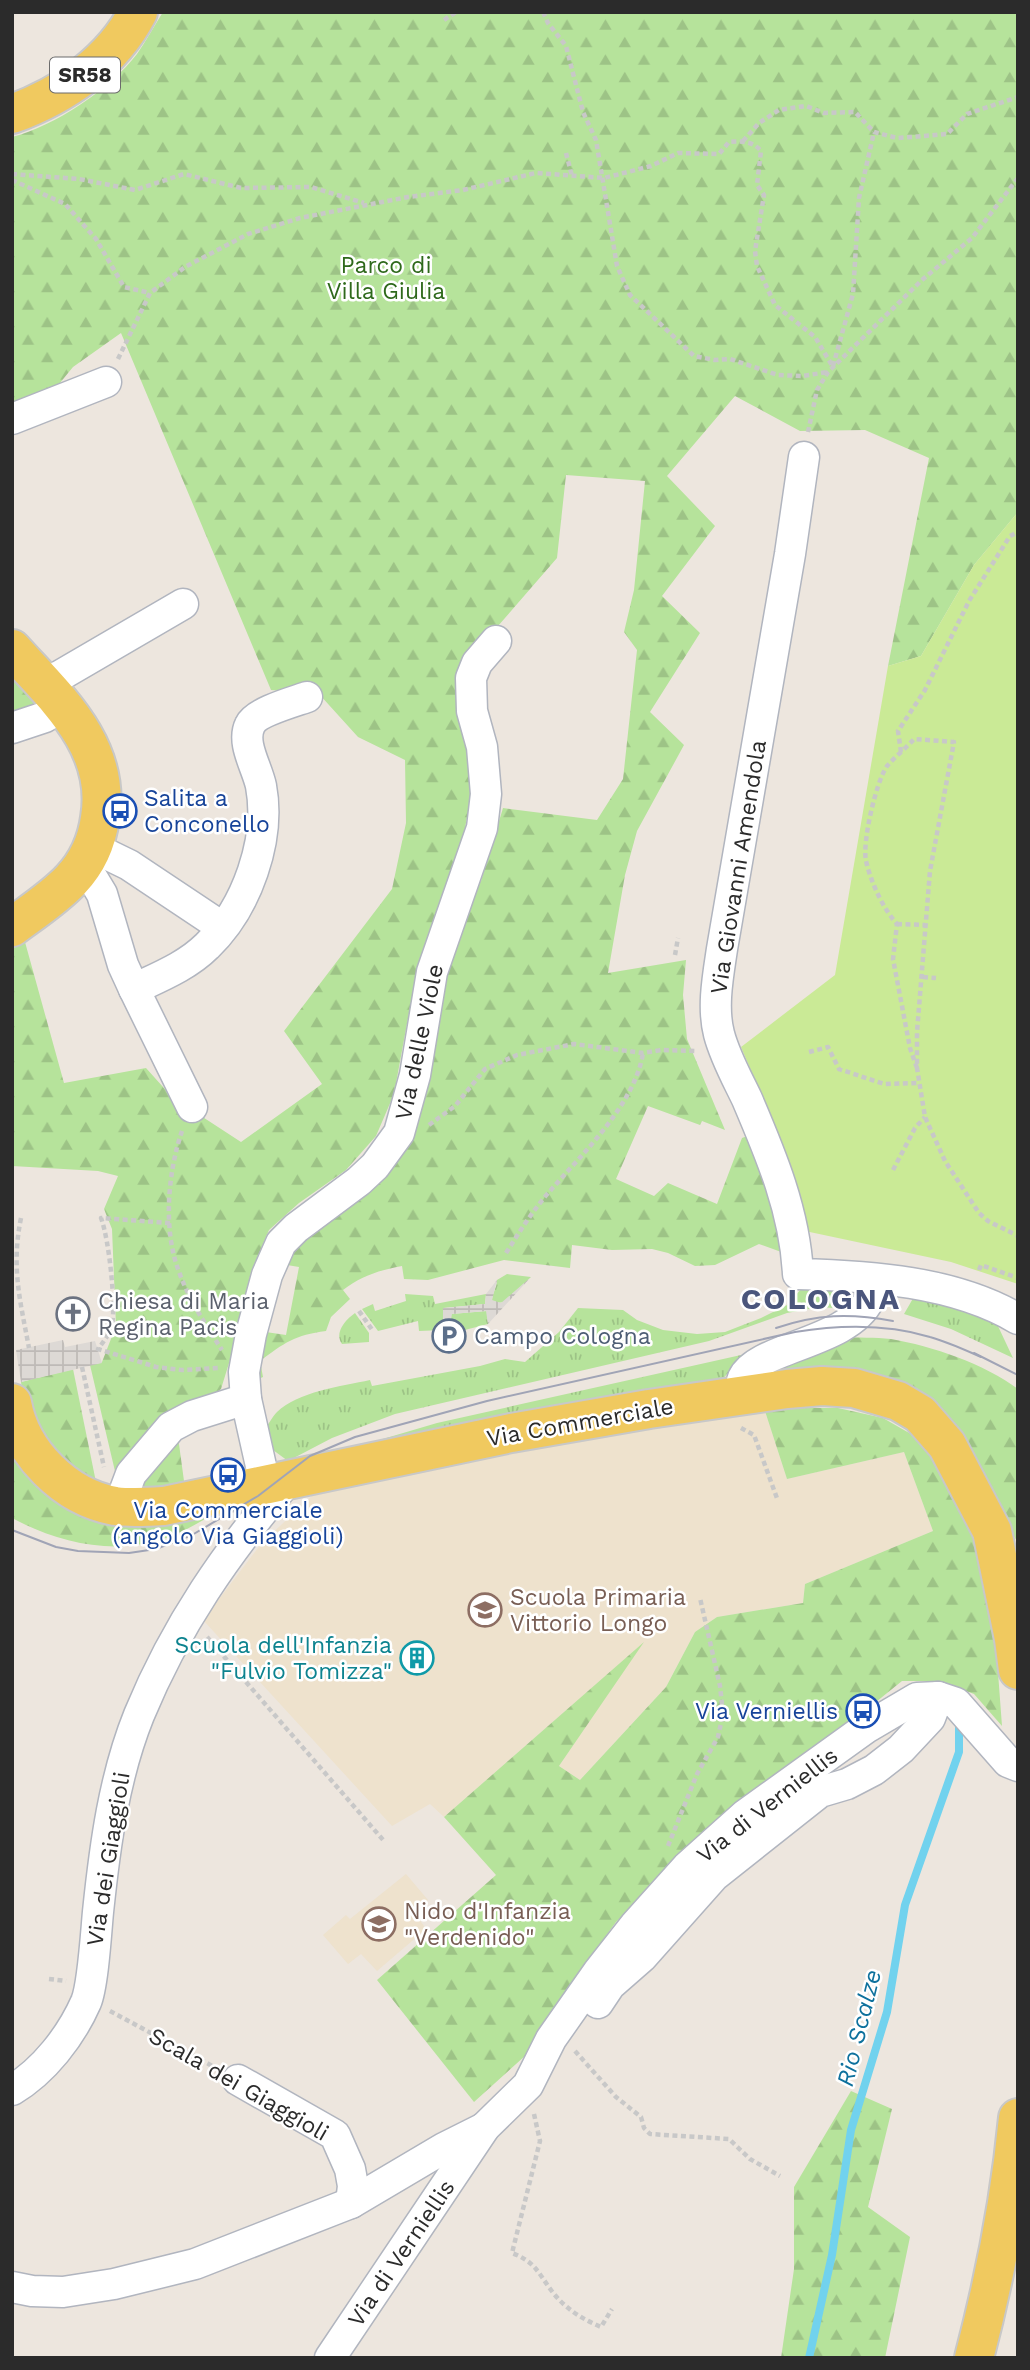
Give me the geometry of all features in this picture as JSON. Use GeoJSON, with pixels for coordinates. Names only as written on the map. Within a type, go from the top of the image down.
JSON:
{"type":"FeatureCollection","features":[{"type":"Feature","properties":{"kind":"main road","name":"SR58"},"geometry":{"type":"LineString","coordinates":[[12,114],[33,106],[78,81],[108,55],[138,12]]}},
{"type":"Feature","properties":{"kind":"main road"},"geometry":{"type":"LineString","coordinates":[[12,649],[54,695],[88,740],[97,761],[102,785],[99,829],[88,855],[62,890],[12,927]]}},
{"type":"Feature","properties":{"kind":"main road","name":"Via Commerciale"},"geometry":{"type":"LineString","coordinates":[[13,1413],[27,1443],[40,1461],[72,1490],[116,1506],[137,1508],[164,1506],[511,1433],[740,1411],[822,1386],[855,1388],[898,1401],[920,1414],[947,1445],[992,1531],[1018,1670]]}},
{"type":"Feature","properties":{"kind":"main road"},"geometry":{"type":"LineString","coordinates":[[974,2358],[1002,2238],[1018,2118]]}},
{"type":"Feature","properties":{"kind":"street"},"geometry":{"type":"LineString","coordinates":[[12,419],[106,382]]}},
{"type":"Feature","properties":{"kind":"street","name":"Via Giovanni Amendola"},"geometry":{"type":"LineString","coordinates":[[804,457],[790,554],[722,948],[716,1008],[719,1033],[764,1138],[785,1197],[796,1243],[798,1274],[874,1279],[966,1295],[1018,1319]]}},
{"type":"Feature","properties":{"kind":"street"},"geometry":{"type":"LineString","coordinates":[[12,729],[45,717],[54,695],[183,604]]}},
{"type":"Feature","properties":{"kind":"street","name":"Via delle Viole"},"geometry":{"type":"LineString","coordinates":[[278,1481],[246,1399],[246,1358],[273,1257],[281,1243],[374,1166],[399,1133],[415,1075],[432,972],[482,828],[486,794],[482,747],[472,711],[471,678],[477,663],[496,641]]}},
{"type":"Feature","properties":{"kind":"street"},"geometry":{"type":"LineString","coordinates":[[134,989],[180,967],[207,946],[246,887],[263,837],[265,809],[246,735],[252,721],[266,712],[307,697]]}},
{"type":"Feature","properties":{"kind":"street"},"geometry":{"type":"LineString","coordinates":[[88,855],[129,864],[222,927]]}},
{"type":"Feature","properties":{"kind":"street"},"geometry":{"type":"LineString","coordinates":[[88,855],[123,965],[192,1107]]}},
{"type":"Feature","properties":{"kind":"street"},"geometry":{"type":"LineString","coordinates":[[740,1411],[743,1378],[752,1367],[774,1355],[816,1340],[855,1316],[869,1300],[874,1279]]}},
{"type":"Feature","properties":{"kind":"street"},"geometry":{"type":"LineString","coordinates":[[116,1506],[131,1474],[171,1427],[192,1416],[246,1399]]}},
{"type":"Feature","properties":{"kind":"street","name":"Via dei Giaggioli"},"geometry":{"type":"LineString","coordinates":[[12,2090],[50,2059],[88,1999],[105,1852],[123,1762],[139,1716],[188,1615],[278,1481]]}},
{"type":"Feature","properties":{"kind":"street"},"geometry":{"type":"LineString","coordinates":[[992,1531],[1018,1569]]}},
{"type":"Feature","properties":{"kind":"street"},"geometry":{"type":"LineString","coordinates":[[938,1697],[956,1703],[1008,1762],[1018,1766]]}},
{"type":"Feature","properties":{"kind":"street","name":"Via di Verniellis"},"geometry":{"type":"LineString","coordinates":[[330,2358],[485,2127],[569,2046],[610,1984],[642,1957],[713,1876],[820,1793],[847,1784],[874,1770],[901,1749],[930,1718],[938,1697],[917,1698],[866,1728],[746,1815],[687,1867],[635,1925],[598,1972],[551,2039],[528,2085]]}},
{"type":"Feature","properties":{"kind":"street","name":"Scala dei Giaggioli"},"geometry":{"type":"LineString","coordinates":[[238,2080],[335,2135],[351,2168],[351,2203]]}},
{"type":"Feature","properties":{"kind":"street"},"geometry":{"type":"LineString","coordinates":[[12,2287],[64,2292],[114,2284],[195,2264],[351,2203],[485,2127]]}},
{"type":"Feature","properties":{"kind":"path"},"geometry":{"type":"LineString","coordinates":[[444,20],[456,12]]}},
{"type":"Feature","properties":{"kind":"path"},"geometry":{"type":"LineString","coordinates":[[543,12],[566,46],[583,112],[596,140],[617,266],[629,295],[694,356],[715,360],[730,359],[778,375],[802,376],[828,372]]}},
{"type":"Feature","properties":{"kind":"path"},"geometry":{"type":"LineString","coordinates":[[743,141],[759,122],[779,110],[806,106],[824,113],[855,112],[874,132],[897,138],[947,134],[967,114],[1018,97]]}},
{"type":"Feature","properties":{"kind":"path"},"geometry":{"type":"LineString","coordinates":[[833,367],[853,294],[859,198],[874,132]]}},
{"type":"Feature","properties":{"kind":"path"},"geometry":{"type":"LineString","coordinates":[[106,382],[150,293],[185,267],[247,234],[300,218],[368,204],[463,190],[536,173],[604,178],[651,166],[678,153],[719,154],[729,142],[743,141],[756,145],[761,151],[757,185],[764,195],[755,251],[757,266],[775,305],[815,337],[833,367]]}},
{"type":"Feature","properties":{"kind":"path"},"geometry":{"type":"LineString","coordinates":[[566,153],[572,176]]}},
{"type":"Feature","properties":{"kind":"path"},"geometry":{"type":"LineString","coordinates":[[12,174],[79,179],[135,190],[184,174],[241,188],[312,187],[368,204]]}},
{"type":"Feature","properties":{"kind":"path"},"geometry":{"type":"LineString","coordinates":[[804,457],[817,390],[828,372],[922,280],[972,238],[1018,178]]}},
{"type":"Feature","properties":{"kind":"path"},"geometry":{"type":"LineString","coordinates":[[12,180],[65,204],[96,239],[124,287],[150,293]]}},
{"type":"Feature","properties":{"kind":"path"},"geometry":{"type":"LineString","coordinates":[[902,752],[898,731],[925,690],[970,601],[1010,536],[1018,532]]}},
{"type":"Feature","properties":{"kind":"path"},"geometry":{"type":"LineString","coordinates":[[917,1068],[925,925],[937,830],[954,742],[914,739],[887,767],[878,785],[868,825],[865,858],[887,913],[897,924],[925,925]]}},
{"type":"Feature","properties":{"kind":"path"},"geometry":{"type":"LineString","coordinates":[[897,924],[893,959],[925,1117],[945,1161],[979,1213],[1018,1236]]}},
{"type":"Feature","properties":{"kind":"path"},"geometry":{"type":"LineString","coordinates":[[675,955],[678,938]]}},
{"type":"Feature","properties":{"kind":"path"},"geometry":{"type":"LineString","coordinates":[[923,977],[936,978]]}},
{"type":"Feature","properties":{"kind":"path"},"geometry":{"type":"LineString","coordinates":[[399,1133],[433,1124],[455,1106],[485,1069],[517,1055],[574,1044],[643,1053],[661,1050],[725,1050]]}},
{"type":"Feature","properties":{"kind":"path"},"geometry":{"type":"LineString","coordinates":[[808,1052],[828,1047],[839,1069],[884,1084],[920,1083]]}},
{"type":"Feature","properties":{"kind":"path"},"geometry":{"type":"LineString","coordinates":[[506,1253],[526,1222],[625,1098],[640,1069],[643,1053]]}},
{"type":"Feature","properties":{"kind":"path"},"geometry":{"type":"LineString","coordinates":[[192,1107],[180,1135],[173,1167],[170,1223],[174,1256],[199,1314],[226,1356]]}},
{"type":"Feature","properties":{"kind":"path"},"geometry":{"type":"LineString","coordinates":[[893,1170],[915,1128],[925,1117]]}},
{"type":"Feature","properties":{"kind":"path"},"geometry":{"type":"LineString","coordinates":[[21,1217],[16,1243],[16,1277],[29,1348]]}},
{"type":"Feature","properties":{"kind":"path"},"geometry":{"type":"LineString","coordinates":[[170,1223],[101,1218],[108,1237],[113,1322],[108,1337],[98,1349],[156,1367],[182,1370],[220,1367]]}},
{"type":"Feature","properties":{"kind":"path"},"geometry":{"type":"LineString","coordinates":[[979,1270],[981,1265],[1018,1278]]}},
{"type":"Feature","properties":{"kind":"path"},"geometry":{"type":"LineString","coordinates":[[359,1311],[373,1331]]}},
{"type":"Feature","properties":{"kind":"path"},"geometry":{"type":"LineString","coordinates":[[82,1367],[116,1506]]}},
{"type":"Feature","properties":{"kind":"path"},"geometry":{"type":"LineString","coordinates":[[740,1411],[754,1435],[778,1501]]}},
{"type":"Feature","properties":{"kind":"path"},"geometry":{"type":"LineString","coordinates":[[697,1774],[718,1737],[723,1714],[720,1686],[700,1598]]}},
{"type":"Feature","properties":{"kind":"path"},"geometry":{"type":"LineString","coordinates":[[188,1615],[384,1842]]}},
{"type":"Feature","properties":{"kind":"path","name":"Scala dei Giaggioli"},"geometry":{"type":"LineString","coordinates":[[118,2016],[238,2080]]}},
{"type":"Feature","properties":{"kind":"path"},"geometry":{"type":"LineString","coordinates":[[569,2046],[616,2097],[641,2117],[644,2128],[650,2134],[729,2139],[750,2159],[780,2176]]}},
{"type":"Feature","properties":{"kind":"path"},"geometry":{"type":"LineString","coordinates":[[528,2085],[540,2141],[512,2253],[530,2260],[552,2291],[583,2319],[601,2327],[612,2309]]}},
{"type":"Feature","properties":{"kind":"shaded area"},"geometry":{"type":"Polygon","coordinates":[[[531,1277],[488,1324],[486,1311],[452,1314],[449,1330],[443,1330],[443,1308],[485,1304],[486,1294],[497,1280],[492,1300],[501,1303],[531,1277]]]}},
{"type":"Feature","properties":{"kind":"shaded area"},"geometry":{"type":"Polygon","coordinates":[[[63,1340],[65,1347],[95,1341],[102,1363],[21,1382],[16,1350],[63,1340]]]}},
{"type":"Feature","properties":{"kind":"shaded area","name":"Scuola Primaria Vittorio Longo"},"geometry":{"type":"Polygon","coordinates":[[[764,1408],[787,1479],[904,1452],[933,1531],[805,1584],[803,1603],[717,1617],[695,1632],[666,1687],[580,1780],[559,1766],[641,1645],[444,1817],[430,1804],[392,1826],[203,1620],[261,1544],[319,1489],[764,1408]]]}},
{"type":"Feature","properties":{"kind":"shaded area","name":"Nido d'Infanzia \"Verdenido\""},"geometry":{"type":"Polygon","coordinates":[[[406,1874],[428,1900],[414,1912],[426,1929],[377,1971],[361,1954],[348,1964],[323,1935],[346,1915],[350,1919],[406,1874]]]}},
{"type":"Feature","properties":{"kind":"green space","name":"Parco di Villa Giulia"},"geometry":{"type":"Polygon","coordinates":[[[163,12],[1018,12],[1018,512],[974,565],[921,656],[888,666],[929,458],[865,430],[800,431],[735,396],[667,476],[715,526],[662,596],[700,633],[650,712],[684,745],[637,831],[625,875],[608,973],[686,960],[683,995],[687,1039],[725,1130],[702,1121],[700,1125],[648,1106],[616,1179],[654,1196],[668,1183],[717,1204],[742,1138],[750,1135],[764,1172],[784,1253],[759,1244],[715,1265],[695,1266],[668,1253],[652,1249],[612,1250],[572,1245],[570,1268],[504,1260],[428,1280],[404,1279],[402,1266],[386,1269],[364,1277],[343,1290],[350,1299],[331,1317],[326,1331],[298,1338],[276,1349],[260,1361],[263,1377],[252,1382],[259,1331],[286,1335],[299,1267],[275,1263],[387,1161],[460,911],[481,881],[503,808],[597,820],[623,779],[637,650],[624,632],[634,590],[645,481],[566,475],[557,558],[498,626],[462,673],[462,711],[472,790],[461,850],[429,938],[411,1002],[394,1094],[376,1136],[346,1170],[299,1203],[269,1230],[251,1272],[221,1389],[176,1422],[184,1481],[152,1488],[118,1484],[90,1365],[102,1362],[116,1326],[112,1229],[104,1209],[118,1176],[98,1171],[12,1166],[12,949],[25,942],[64,1083],[146,1068],[172,1097],[241,1142],[322,1084],[284,1031],[392,889],[406,823],[405,760],[358,737],[319,694],[271,690],[121,333],[73,367],[55,389],[12,411],[12,137],[46,124],[97,93],[137,54],[163,12]]]}},
{"type":"Feature","properties":{"kind":"green space"},"geometry":{"type":"Polygon","coordinates":[[[1018,512],[1018,1284],[951,1262],[805,1231],[783,1147],[741,1047],[835,975],[888,666],[921,656],[974,565],[1018,512]]]}},
{"type":"Feature","properties":{"kind":"green space"},"geometry":{"type":"Polygon","coordinates":[[[12,671],[38,702],[12,712],[12,671]]]}},
{"type":"Feature","properties":{"kind":"green space"},"geometry":{"type":"Polygon","coordinates":[[[507,1274],[531,1277],[505,1302],[496,1303],[492,1301],[497,1280],[507,1274]]]}},
{"type":"Feature","properties":{"kind":"green space"},"geometry":{"type":"Polygon","coordinates":[[[802,1288],[836,1289],[844,1296],[845,1309],[820,1307],[787,1313],[709,1341],[395,1414],[332,1438],[288,1461],[273,1450],[264,1431],[275,1414],[286,1405],[320,1391],[370,1380],[372,1386],[505,1359],[525,1362],[559,1332],[578,1308],[623,1310],[637,1320],[663,1330],[697,1334],[725,1332],[787,1305],[802,1288]]]}},
{"type":"Feature","properties":{"kind":"green space"},"geometry":{"type":"Polygon","coordinates":[[[405,1294],[433,1296],[435,1304],[486,1294],[485,1304],[444,1308],[443,1330],[419,1331],[418,1321],[378,1331],[362,1309],[373,1304],[375,1311],[406,1301],[405,1294]]]}},
{"type":"Feature","properties":{"kind":"green space"},"geometry":{"type":"Polygon","coordinates":[[[915,1295],[957,1305],[997,1324],[1013,1358],[951,1329],[904,1314],[915,1295]]]}},
{"type":"Feature","properties":{"kind":"green space"},"geometry":{"type":"Polygon","coordinates":[[[487,1311],[488,1324],[461,1331],[449,1330],[451,1314],[487,1311]]]}},
{"type":"Feature","properties":{"kind":"green space"},"geometry":{"type":"Polygon","coordinates":[[[355,1313],[369,1333],[369,1342],[342,1344],[340,1331],[355,1313]]]}},
{"type":"Feature","properties":{"kind":"green space"},"geometry":{"type":"Polygon","coordinates":[[[842,1337],[891,1339],[923,1346],[974,1364],[1018,1389],[1018,1543],[938,1411],[774,1373],[821,1351],[842,1337]]]}},
{"type":"Feature","properties":{"kind":"green space"},"geometry":{"type":"Polygon","coordinates":[[[759,1351],[736,1363],[722,1380],[359,1446],[437,1423],[759,1351]]]}},
{"type":"Feature","properties":{"kind":"green space"},"geometry":{"type":"Polygon","coordinates":[[[73,1369],[97,1487],[74,1476],[25,1409],[21,1382],[73,1369]]]}},
{"type":"Feature","properties":{"kind":"green space"},"geometry":{"type":"Polygon","coordinates":[[[764,1408],[838,1408],[883,1418],[925,1442],[973,1533],[997,1659],[1002,1726],[974,1694],[940,1681],[902,1681],[737,1808],[616,1922],[560,1999],[536,2046],[474,2102],[377,1980],[496,1875],[444,1817],[644,1642],[559,1766],[580,1780],[666,1687],[695,1632],[717,1617],[803,1603],[805,1584],[933,1531],[904,1452],[787,1479],[764,1408]]]}},
{"type":"Feature","properties":{"kind":"green space"},"geometry":{"type":"Polygon","coordinates":[[[12,1432],[67,1495],[242,1497],[171,1536],[141,1544],[84,1544],[47,1534],[12,1518],[12,1432]]]}},
{"type":"Feature","properties":{"kind":"green space"},"geometry":{"type":"Polygon","coordinates":[[[851,2091],[892,2109],[868,2207],[910,2237],[885,2358],[781,2358],[794,2269],[794,2187],[851,2091]]]}},
{"type":"Feature","properties":{"kind":"waterway","name":"Rio Scalze"},"geometry":{"type":"LineString","coordinates":[[809,2358],[832,2255],[851,2130],[887,2012],[905,1905],[959,1752],[959,1719]]}},
{"type":"Feature","properties":{"kind":"tram line"},"geometry":{"type":"LineString","coordinates":[[776,1328],[834,1316],[893,1321]]}},
{"type":"Feature","properties":{"kind":"tram line"},"geometry":{"type":"LineString","coordinates":[[12,1530],[56,1547],[78,1551],[129,1553],[156,1549],[192,1535],[258,1496],[310,1456],[355,1437],[487,1401],[795,1332],[846,1327],[897,1330],[937,1339],[981,1357]]}},
{"type":"Feature","properties":{"kind":"tram line"},"geometry":{"type":"LineString","coordinates":[[974,1353],[1018,1375]]}},
{"type":"Feature","properties":{"kind":"place","name":"Salita a Conconello"},"geometry":{"type":"Point","coordinates":[120,811]}},
{"type":"Feature","properties":{"kind":"place","name":"Chiesa di Maria Regina Pacis"},"geometry":{"type":"Point","coordinates":[73,1314]}},
{"type":"Feature","properties":{"kind":"place","name":"Campo Cologna"},"geometry":{"type":"Point","coordinates":[449,1336]}},
{"type":"Feature","properties":{"kind":"place","name":"Via Commerciale (angolo Via Giaggioli)"},"geometry":{"type":"Point","coordinates":[228,1475]}},
{"type":"Feature","properties":{"kind":"place","name":"Scuola Primaria Vittorio Longo"},"geometry":{"type":"Point","coordinates":[485,1610]}},
{"type":"Feature","properties":{"kind":"place","name":"Scuola dell'Infanzia \"Fulvio Tomizza\""},"geometry":{"type":"Point","coordinates":[417,1658]}},
{"type":"Feature","properties":{"kind":"place","name":"Via Verniellis"},"geometry":{"type":"Point","coordinates":[863,1711]}},
{"type":"Feature","properties":{"kind":"place","name":"Nido d'Infanzia \"Verdenido\""},"geometry":{"type":"Point","coordinates":[379,1924]}},
{"type":"Feature","properties":{"kind":"district","name":"COLOGNA"},"geometry":{"type":"Point","coordinates":[821,1299]}}]}
